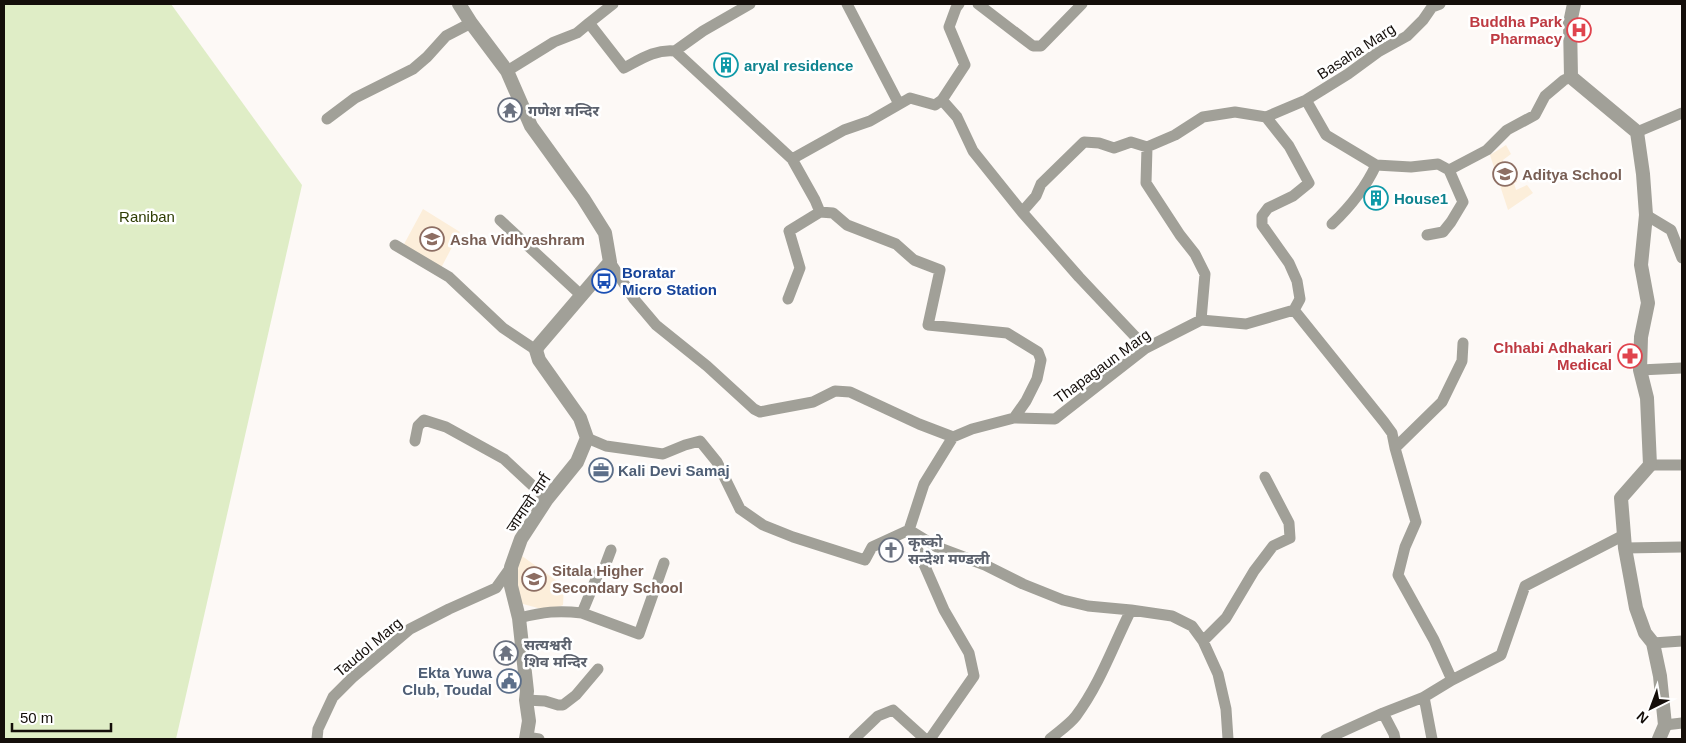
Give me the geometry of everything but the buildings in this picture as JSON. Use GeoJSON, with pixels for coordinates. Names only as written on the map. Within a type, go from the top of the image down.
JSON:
{"type":"FeatureCollection","features":[{"type":"Feature","properties":{"kind":"street"},"geometry":{"type":"LineString","coordinates":[[459,4],[471,24],[507,71],[531,126],[578,191],[606,234],[610,262],[634,299],[656,325],[707,366],[754,409],[760,412],[813,402],[835,391],[850,392],[919,424],[953,436],[924,484],[909,530],[944,610],[969,653],[974,676],[930,739]]}},
{"type":"Feature","properties":{"kind":"street"},"geometry":{"type":"LineString","coordinates":[[507,71],[554,42],[577,33],[613,4]]}},
{"type":"Feature","properties":{"kind":"street"},"geometry":{"type":"LineString","coordinates":[[675,51],[703,31],[750,4]]}},
{"type":"Feature","properties":{"kind":"street"},"geometry":{"type":"LineString","coordinates":[[847,4],[899,104]]}},
{"type":"Feature","properties":{"kind":"street"},"geometry":{"type":"LineString","coordinates":[[792,159],[844,130],[870,121],[910,98],[935,105],[942,100],[965,65],[950,27],[959,4]]}},
{"type":"Feature","properties":{"kind":"street"},"geometry":{"type":"LineString","coordinates":[[978,4],[1033,46],[1042,46],[1082,4]]}},
{"type":"Feature","properties":{"kind":"street","name":"Basaha Marg"},"geometry":{"type":"LineString","coordinates":[[1266,117],[1306,100],[1348,74],[1378,52],[1407,36],[1423,20],[1432,7],[1440,4]]}},
{"type":"Feature","properties":{"kind":"street"},"geometry":{"type":"LineString","coordinates":[[1574,4],[1570,23],[1571,77],[1636,132],[1643,174],[1646,215],[1641,265],[1648,303],[1642,337],[1640,370],[1647,398],[1650,465],[1621,498],[1625,541],[1636,608],[1645,633],[1653,643],[1660,676],[1665,725],[1659,739]]}},
{"type":"Feature","properties":{"kind":"street"},"geometry":{"type":"LineString","coordinates":[[589,23],[624,68],[651,53],[664,50],[675,51],[792,159],[820,212]]}},
{"type":"Feature","properties":{"kind":"street"},"geometry":{"type":"LineString","coordinates":[[327,119],[355,98],[413,69],[446,36],[471,24]]}},
{"type":"Feature","properties":{"kind":"street"},"geometry":{"type":"LineString","coordinates":[[1449,170],[1487,150],[1507,130],[1535,115],[1545,96],[1564,80],[1571,77]]}},
{"type":"Feature","properties":{"kind":"street"},"geometry":{"type":"LineString","coordinates":[[942,100],[957,117],[973,151],[1022,212],[1146,348]]}},
{"type":"Feature","properties":{"kind":"street"},"geometry":{"type":"LineString","coordinates":[[1306,100],[1326,135],[1376,165],[1411,167],[1438,164],[1449,170],[1462,202],[1443,232],[1427,235]]}},
{"type":"Feature","properties":{"kind":"street"},"geometry":{"type":"LineString","coordinates":[[1022,212],[1036,196],[1041,184],[1084,142],[1099,143],[1114,148],[1131,142],[1147,147],[1176,136],[1203,117],[1235,112],[1266,117],[1289,146],[1310,183],[1292,196],[1268,208],[1262,216],[1262,225],[1289,263],[1297,281],[1300,299],[1294,310],[1246,324],[1201,320],[1205,274],[1195,254],[1180,235],[1146,183],[1147,147]]}},
{"type":"Feature","properties":{"kind":"street"},"geometry":{"type":"LineString","coordinates":[[1636,132],[1682,112]]}},
{"type":"Feature","properties":{"kind":"street"},"geometry":{"type":"LineString","coordinates":[[1332,224],[1351,206],[1367,185],[1376,165]]}},
{"type":"Feature","properties":{"kind":"street"},"geometry":{"type":"LineString","coordinates":[[788,299],[800,268],[789,231],[820,212],[833,213],[847,225],[896,244],[914,260],[940,270],[928,325],[1007,333],[1038,352],[1041,360],[1037,379],[1014,418]]}},
{"type":"Feature","properties":{"kind":"street"},"geometry":{"type":"LineString","coordinates":[[1646,215],[1671,230],[1682,258]]}},
{"type":"Feature","properties":{"kind":"street"},"geometry":{"type":"LineString","coordinates":[[500,220],[582,296]]}},
{"type":"Feature","properties":{"kind":"street"},"geometry":{"type":"LineString","coordinates":[[395,245],[449,277],[459,289],[503,328],[536,350],[539,360],[580,418],[587,438],[606,446],[663,454],[685,445],[700,442],[717,462],[740,509],[763,525],[793,537],[864,560],[872,547],[909,530]]}},
{"type":"Feature","properties":{"kind":"street"},"geometry":{"type":"LineString","coordinates":[[536,350],[610,262]]}},
{"type":"Feature","properties":{"kind":"street"},"geometry":{"type":"LineString","coordinates":[[1294,310],[1392,433],[1416,522],[1405,547],[1398,574],[1434,640],[1452,680]]}},
{"type":"Feature","properties":{"kind":"street","name":"Thapagaun Marg"},"geometry":{"type":"LineString","coordinates":[[953,436],[1014,418],[1055,419],[1146,348],[1201,320]]}},
{"type":"Feature","properties":{"kind":"street"},"geometry":{"type":"LineString","coordinates":[[1395,448],[1442,402],[1462,361],[1463,343]]}},
{"type":"Feature","properties":{"kind":"street"},"geometry":{"type":"LineString","coordinates":[[1640,370],[1682,368]]}},
{"type":"Feature","properties":{"kind":"street"},"geometry":{"type":"LineString","coordinates":[[415,441],[418,426],[424,420],[446,427],[504,459],[547,499]]}},
{"type":"Feature","properties":{"kind":"street","name":"जामाचो मार्ग"},"geometry":{"type":"LineString","coordinates":[[530,739],[519,618],[511,586],[511,567],[521,540],[547,499],[577,462],[587,438]]}},
{"type":"Feature","properties":{"kind":"street"},"geometry":{"type":"LineString","coordinates":[[1650,465],[1682,465]]}},
{"type":"Feature","properties":{"kind":"street"},"geometry":{"type":"LineString","coordinates":[[1204,641],[1226,618],[1254,571],[1273,546],[1290,538],[1289,523],[1266,477]]}},
{"type":"Feature","properties":{"kind":"street"},"geometry":{"type":"LineString","coordinates":[[909,530],[937,547],[985,565],[1023,584],[1064,600],[1088,606],[1172,616],[1192,626],[1204,641],[1218,674],[1226,709],[1228,739]]}},
{"type":"Feature","properties":{"kind":"street"},"geometry":{"type":"LineString","coordinates":[[1326,739],[1424,696],[1501,655],[1525,586],[1625,541],[1682,546]]}},
{"type":"Feature","properties":{"kind":"street"},"geometry":{"type":"LineString","coordinates":[[582,613],[598,574],[605,566],[611,550]]}},
{"type":"Feature","properties":{"kind":"street"},"geometry":{"type":"LineString","coordinates":[[519,618],[559,610],[582,613],[639,634],[664,563]]}},
{"type":"Feature","properties":{"kind":"street","name":"Taudol Marg"},"geometry":{"type":"LineString","coordinates":[[317,739],[318,729],[333,697],[352,678],[410,630],[449,608],[496,588],[511,567]]}},
{"type":"Feature","properties":{"kind":"street"},"geometry":{"type":"LineString","coordinates":[[1050,739],[1075,718],[1105,669],[1115,642],[1131,610]]}},
{"type":"Feature","properties":{"kind":"street"},"geometry":{"type":"LineString","coordinates":[[1653,643],[1682,641]]}},
{"type":"Feature","properties":{"kind":"street"},"geometry":{"type":"LineString","coordinates":[[526,700],[545,701],[563,705],[576,695],[598,669]]}},
{"type":"Feature","properties":{"kind":"street"},"geometry":{"type":"LineString","coordinates":[[1424,696],[1432,739]]}},
{"type":"Feature","properties":{"kind":"street"},"geometry":{"type":"LineString","coordinates":[[854,739],[878,716],[893,710],[926,739]]}},
{"type":"Feature","properties":{"kind":"street"},"geometry":{"type":"LineString","coordinates":[[1383,713],[1395,739]]}},
{"type":"Feature","properties":{"kind":"street"},"geometry":{"type":"LineString","coordinates":[[1665,725],[1682,723]]}},
{"type":"Feature","properties":{"kind":"shaded area","name":"Aditya School"},"geometry":{"type":"Polygon","coordinates":[[[1506,145],[1511,154],[1503,160],[1505,167],[1511,165],[1517,182],[1514,183],[1516,190],[1527,185],[1533,193],[1508,210],[1490,155],[1506,145]]]}},
{"type":"Feature","properties":{"kind":"shaded area","name":"Asha Vidhyashram"},"geometry":{"type":"Polygon","coordinates":[[[423,209],[460,232],[441,268],[403,246],[423,209]]]}},
{"type":"Feature","properties":{"kind":"shaded area","name":"Sitala Higher Secondary School"},"geometry":{"type":"Polygon","coordinates":[[[522,556],[564,586],[563,605],[549,611],[512,601],[513,572],[522,556]]]}},
{"type":"Feature","properties":{"kind":"green space","name":"Raniban"},"geometry":{"type":"Polygon","coordinates":[[[4,4],[171,4],[302,185],[176,739],[4,739],[4,4]]]}},
{"type":"Feature","properties":{"kind":"place","name":"Buddha Park Pharmacy"},"geometry":{"type":"Point","coordinates":[1579,30]}},
{"type":"Feature","properties":{"kind":"place","name":"aryal residence"},"geometry":{"type":"Point","coordinates":[726,65]}},
{"type":"Feature","properties":{"kind":"place","name":"गणेश मन्दिर"},"geometry":{"type":"Point","coordinates":[510,110]}},
{"type":"Feature","properties":{"kind":"place","name":"Aditya School"},"geometry":{"type":"Point","coordinates":[1505,174]}},
{"type":"Feature","properties":{"kind":"place","name":"House1"},"geometry":{"type":"Point","coordinates":[1376,198]}},
{"type":"Feature","properties":{"kind":"place","name":"Asha Vidhyashram"},"geometry":{"type":"Point","coordinates":[432,239]}},
{"type":"Feature","properties":{"kind":"place","name":"Boratar Micro Station"},"geometry":{"type":"Point","coordinates":[604,281]}},
{"type":"Feature","properties":{"kind":"place","name":"Chhabi Adhakari Medical"},"geometry":{"type":"Point","coordinates":[1630,356]}},
{"type":"Feature","properties":{"kind":"place","name":"Kali Devi Samaj"},"geometry":{"type":"Point","coordinates":[601,470]}},
{"type":"Feature","properties":{"kind":"place","name":"कृष्को सन्देश मण्डली"},"geometry":{"type":"Point","coordinates":[891,550]}},
{"type":"Feature","properties":{"kind":"place","name":"Sitala Higher Secondary School"},"geometry":{"type":"Point","coordinates":[534,579]}},
{"type":"Feature","properties":{"kind":"place","name":"सत्यश्वरी शिव मन्दिर"},"geometry":{"type":"Point","coordinates":[506,653]}},
{"type":"Feature","properties":{"kind":"place","name":"Ekta Yuwa Club, Toudal"},"geometry":{"type":"Point","coordinates":[509,681]}}]}
